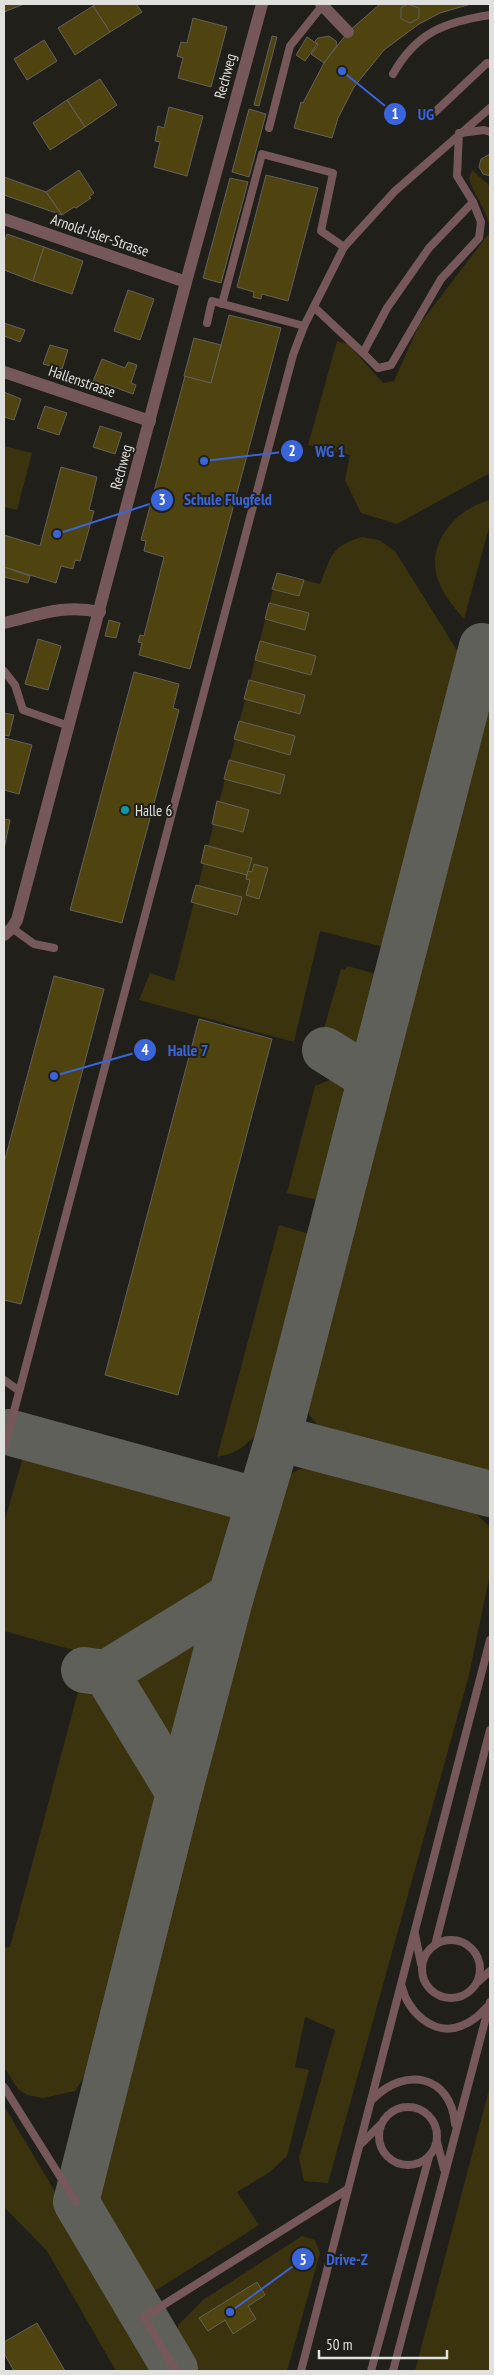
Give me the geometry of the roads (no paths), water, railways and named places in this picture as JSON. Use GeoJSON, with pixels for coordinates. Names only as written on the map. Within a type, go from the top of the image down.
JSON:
{"type":"FeatureCollection","features":[{"type":"Feature","properties":{"kind":"street","name":"Rechweg"},"geometry":{"type":"LineString","coordinates":[[7,933],[17,920],[186,282],[262,4]]}},
{"type":"Feature","properties":{"kind":"street"},"geometry":{"type":"LineString","coordinates":[[321,5],[348,32]]}},
{"type":"Feature","properties":{"kind":"street","name":"Arnold-Isler-Strasse"},"geometry":{"type":"LineString","coordinates":[[4,219],[186,282]]}},
{"type":"Feature","properties":{"kind":"street","name":"Hallenstrasse"},"geometry":{"type":"LineString","coordinates":[[4,372],[150,421]]}},
{"type":"Feature","properties":{"kind":"street"},"geometry":{"type":"LineString","coordinates":[[4,624],[65,608],[80,607],[100,612]]}},
{"type":"Feature","properties":{"kind":"lane"},"geometry":{"type":"LineString","coordinates":[[268,128],[290,46],[321,5]]}},
{"type":"Feature","properties":{"kind":"lane"},"geometry":{"type":"LineString","coordinates":[[393,74],[404,54],[419,39],[443,27],[472,18],[490,15]]}},
{"type":"Feature","properties":{"kind":"lane"},"geometry":{"type":"LineString","coordinates":[[435,112],[487,63],[490,64]]}},
{"type":"Feature","properties":{"kind":"lane"},"geometry":{"type":"LineString","coordinates":[[4,1449],[18,1390],[293,355],[304,326],[344,247],[395,191],[490,108]]}},
{"type":"Feature","properties":{"kind":"lane"},"geometry":{"type":"LineString","coordinates":[[458,134],[484,130],[490,132]]}},
{"type":"Feature","properties":{"kind":"lane"},"geometry":{"type":"LineString","coordinates":[[314,307],[378,368],[391,365],[441,279],[479,238],[481,222],[473,202],[457,176],[458,134]]}},
{"type":"Feature","properties":{"kind":"lane"},"geometry":{"type":"LineString","coordinates":[[222,304],[262,154],[333,173],[320,231],[344,247]]}},
{"type":"Feature","properties":{"kind":"lane"},"geometry":{"type":"LineString","coordinates":[[363,353],[387,308],[429,248],[473,202]]}},
{"type":"Feature","properties":{"kind":"lane"},"geometry":{"type":"LineString","coordinates":[[207,323],[212,301],[304,326]]}},
{"type":"Feature","properties":{"kind":"lane"},"geometry":{"type":"LineString","coordinates":[[4,671],[15,685],[23,710],[69,726]]}},
{"type":"Feature","properties":{"kind":"lane"},"geometry":{"type":"LineString","coordinates":[[7,933],[34,944],[54,948]]}},
{"type":"Feature","properties":{"kind":"lane"},"geometry":{"type":"LineString","coordinates":[[4,1380],[18,1390]]}},
{"type":"Feature","properties":{"kind":"lane"},"geometry":{"type":"LineString","coordinates":[[301,2371],[490,1640]]}},
{"type":"Feature","properties":{"kind":"lane"},"geometry":{"type":"LineString","coordinates":[[435,1945],[490,1730]]}},
{"type":"Feature","properties":{"kind":"lane"},"geometry":{"type":"LineString","coordinates":[[415,1932],[423,1977],[427,1986],[434,1994],[454,1999],[464,1996],[490,1971]]}},
{"type":"Feature","properties":{"kind":"lane"},"geometry":{"type":"LineString","coordinates":[[422,1967],[424,1957],[435,1945],[448,1939],[458,1940],[474,1949],[481,1965],[478,1983]]}},
{"type":"Feature","properties":{"kind":"lane"},"geometry":{"type":"LineString","coordinates":[[402,1982],[404,1996],[412,2010],[428,2023],[443,2028],[459,2027],[476,2019],[490,2003]]}},
{"type":"Feature","properties":{"kind":"lane"},"geometry":{"type":"LineString","coordinates":[[393,2371],[490,2003]]}},
{"type":"Feature","properties":{"kind":"lane"},"geometry":{"type":"LineString","coordinates":[[371,2100],[383,2088],[396,2081],[413,2078],[431,2083],[444,2094],[454,2109],[456,2131]]}},
{"type":"Feature","properties":{"kind":"lane"},"geometry":{"type":"LineString","coordinates":[[4,2087],[76,2202]]}},
{"type":"Feature","properties":{"kind":"lane"},"geometry":{"type":"LineString","coordinates":[[359,2146],[386,2116],[404,2107],[415,2108],[430,2117],[437,2133],[444,2175]]}},
{"type":"Feature","properties":{"kind":"lane"},"geometry":{"type":"LineString","coordinates":[[380,2124],[379,2144],[391,2161],[400,2165],[410,2166],[420,2163],[429,2157]]}},
{"type":"Feature","properties":{"kind":"lane"},"geometry":{"type":"LineString","coordinates":[[371,2371],[429,2157],[437,2142]]}},
{"type":"Feature","properties":{"kind":"lane"},"geometry":{"type":"LineString","coordinates":[[176,2371],[144,2318],[348,2189]]}},
{"type":"Feature","properties":{"kind":"place","name":"UG"},"geometry":{"type":"Point","coordinates":[342,71]}},
{"type":"Feature","properties":{"kind":"place","name":"WG 1"},"geometry":{"type":"Point","coordinates":[204,461]}},
{"type":"Feature","properties":{"kind":"place","name":"Schule Flugfeld"},"geometry":{"type":"Point","coordinates":[57,534]}},
{"type":"Feature","properties":{"kind":"place","name":"Halle 6"},"geometry":{"type":"Point","coordinates":[125,810]}},
{"type":"Feature","properties":{"kind":"place","name":"Halle 7"},"geometry":{"type":"Point","coordinates":[54,1076]}},
{"type":"Feature","properties":{"kind":"place","name":"Drive-Z"},"geometry":{"type":"Point","coordinates":[230,2312]}}]}
